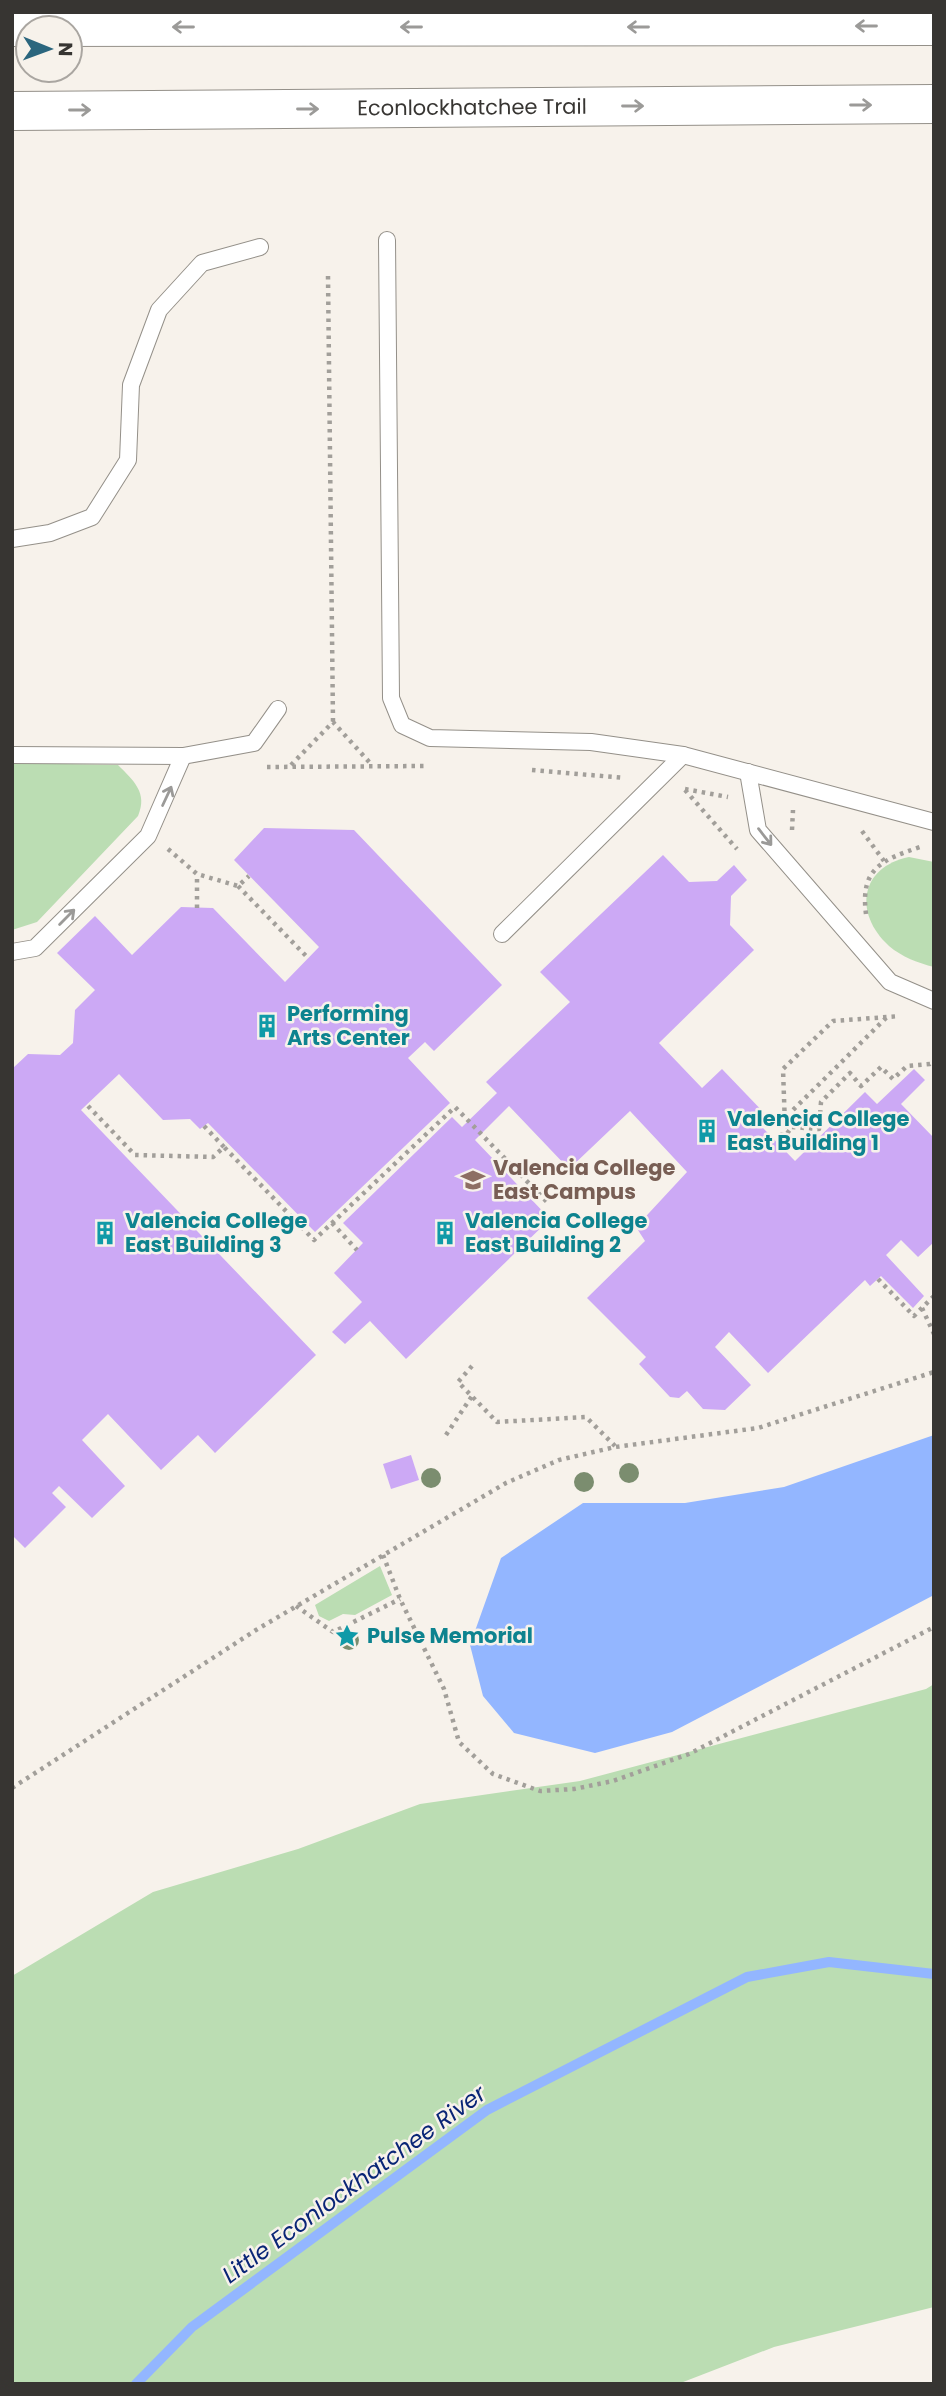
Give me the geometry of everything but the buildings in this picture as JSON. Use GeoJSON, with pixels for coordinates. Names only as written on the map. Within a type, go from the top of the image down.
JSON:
{"type":"FeatureCollection","features":[{"type":"Feature","properties":{"kind":"street"},"geometry":{"type":"LineString","coordinates":[[12,27],[934,26]]}},
{"type":"Feature","properties":{"kind":"street","name":"Econlockhatchee Trail"},"geometry":{"type":"LineString","coordinates":[[12,111],[934,104]]}},
{"type":"Feature","properties":{"kind":"lane"},"geometry":{"type":"LineString","coordinates":[[387,240],[391,698],[402,725],[430,738],[591,742],[683,755],[934,822]]}},
{"type":"Feature","properties":{"kind":"lane"},"geometry":{"type":"LineString","coordinates":[[12,539],[50,533],[92,517],[128,460],[131,385],[159,310],[201,263],[260,247]]}},
{"type":"Feature","properties":{"kind":"lane"},"geometry":{"type":"LineString","coordinates":[[12,755],[183,756],[254,743],[278,709]]}},
{"type":"Feature","properties":{"kind":"lane"},"geometry":{"type":"LineString","coordinates":[[502,933],[683,755]]}},
{"type":"Feature","properties":{"kind":"lane"},"geometry":{"type":"LineString","coordinates":[[12,952],[35,948],[148,836],[183,756]]}},
{"type":"Feature","properties":{"kind":"lane"},"geometry":{"type":"LineString","coordinates":[[748,772],[758,830],[890,982],[934,1001]]}},
{"type":"Feature","properties":{"kind":"path"},"geometry":{"type":"LineString","coordinates":[[328,276],[333,722],[372,765]]}},
{"type":"Feature","properties":{"kind":"path"},"geometry":{"type":"LineString","coordinates":[[290,765],[333,722]]}},
{"type":"Feature","properties":{"kind":"path"},"geometry":{"type":"LineString","coordinates":[[263,767],[440,766]]}},
{"type":"Feature","properties":{"kind":"path"},"geometry":{"type":"LineString","coordinates":[[531,770],[654,783],[804,811]]}},
{"type":"Feature","properties":{"kind":"path"},"geometry":{"type":"LineString","coordinates":[[868,826],[855,823],[884,862]]}},
{"type":"Feature","properties":{"kind":"path"},"geometry":{"type":"LineString","coordinates":[[159,859],[172,837]]}},
{"type":"Feature","properties":{"kind":"path"},"geometry":{"type":"LineString","coordinates":[[866,919],[864,899],[869,874],[884,862],[931,843]]}},
{"type":"Feature","properties":{"kind":"path"},"geometry":{"type":"LineString","coordinates":[[167,849],[197,874],[238,886],[308,958]]}},
{"type":"Feature","properties":{"kind":"path"},"geometry":{"type":"LineString","coordinates":[[197,874],[197,908]]}},
{"type":"Feature","properties":{"kind":"path"},"geometry":{"type":"LineString","coordinates":[[238,886],[249,876]]}},
{"type":"Feature","properties":{"kind":"path"},"geometry":{"type":"LineString","coordinates":[[888,1017],[792,1111],[792,1127],[779,1144],[785,1126],[783,1069],[833,1021],[900,1016]]}},
{"type":"Feature","properties":{"kind":"path"},"geometry":{"type":"LineString","coordinates":[[792,1127],[819,1129],[821,1102],[850,1073],[861,1086],[881,1067],[893,1079],[907,1066],[930,1064],[934,1061]]}},
{"type":"Feature","properties":{"kind":"path"},"geometry":{"type":"LineString","coordinates":[[88,1106],[135,1155],[213,1157],[223,1147]]}},
{"type":"Feature","properties":{"kind":"path"},"geometry":{"type":"LineString","coordinates":[[204,1126],[314,1240],[456,1107],[549,1204]]}},
{"type":"Feature","properties":{"kind":"path"},"geometry":{"type":"LineString","coordinates":[[332,1223],[357,1250]]}},
{"type":"Feature","properties":{"kind":"path"},"geometry":{"type":"LineString","coordinates":[[878,1279],[914,1316],[934,1296]]}},
{"type":"Feature","properties":{"kind":"path"},"geometry":{"type":"LineString","coordinates":[[922,1308],[934,1334]]}},
{"type":"Feature","properties":{"kind":"path"},"geometry":{"type":"LineString","coordinates":[[472,1366],[458,1381],[497,1422],[586,1417],[615,1447]]}},
{"type":"Feature","properties":{"kind":"path"},"geometry":{"type":"LineString","coordinates":[[12,1788],[296,1606],[506,1483],[559,1460],[615,1447],[758,1428],[934,1372]]}},
{"type":"Feature","properties":{"kind":"path"},"geometry":{"type":"LineString","coordinates":[[446,1435],[472,1396]]}},
{"type":"Feature","properties":{"kind":"path"},"geometry":{"type":"LineString","coordinates":[[383,1555],[400,1599],[444,1689],[459,1742],[493,1774],[540,1791],[574,1789],[612,1780],[689,1754],[934,1627]]}},
{"type":"Feature","properties":{"kind":"path"},"geometry":{"type":"LineString","coordinates":[[296,1606],[333,1632],[400,1599]]}},
{"type":"Feature","properties":{"kind":"green space"},"geometry":{"type":"Polygon","coordinates":[[[12,763],[118,765],[138,788],[141,808],[138,816],[37,922],[12,930],[12,763]]]}},
{"type":"Feature","properties":{"kind":"green space"},"geometry":{"type":"Polygon","coordinates":[[[909,857],[934,862],[934,967],[910,959],[889,946],[870,920],[867,893],[872,881],[880,870],[909,857]]]}},
{"type":"Feature","properties":{"kind":"green space"},"geometry":{"type":"Polygon","coordinates":[[[380,1566],[392,1595],[355,1615],[343,1614],[329,1621],[319,1616],[315,1605],[380,1566]]]}},
{"type":"Feature","properties":{"kind":"green space"},"geometry":{"type":"Polygon","coordinates":[[[934,1684],[934,2307],[774,2347],[678,2384],[12,2384],[12,1976],[153,1892],[298,1849],[420,1804],[580,1781],[926,1689],[934,1684]]]}},
{"type":"Feature","properties":{"kind":"water"},"geometry":{"type":"Polygon","coordinates":[[[934,1435],[934,1595],[672,1732],[595,1753],[514,1733],[483,1696],[470,1645],[501,1558],[583,1503],[685,1503],[784,1487],[934,1435]]]}},
{"type":"Feature","properties":{"kind":"waterway","name":"Little Econlockhatchee River"},"geometry":{"type":"LineString","coordinates":[[136,2384],[192,2327],[487,2110],[747,1977],[829,1962],[934,1974]]}},
{"type":"Feature","properties":{"kind":"place","name":"Performing Arts Center"},"geometry":{"type":"Point","coordinates":[267,1026]}},
{"type":"Feature","properties":{"kind":"place","name":"Valencia College East Building 1"},"geometry":{"type":"Point","coordinates":[707,1131]}},
{"type":"Feature","properties":{"kind":"place","name":"Valencia College East Campus"},"geometry":{"type":"Point","coordinates":[473,1180]}},
{"type":"Feature","properties":{"kind":"place","name":"Valencia College East Building 3"},"geometry":{"type":"Point","coordinates":[105,1233]}},
{"type":"Feature","properties":{"kind":"place","name":"Valencia College East Building 2"},"geometry":{"type":"Point","coordinates":[445,1233]}},
{"type":"Feature","properties":{"kind":"place","name":"Pulse Memorial"},"geometry":{"type":"Point","coordinates":[347,1636]}}]}
